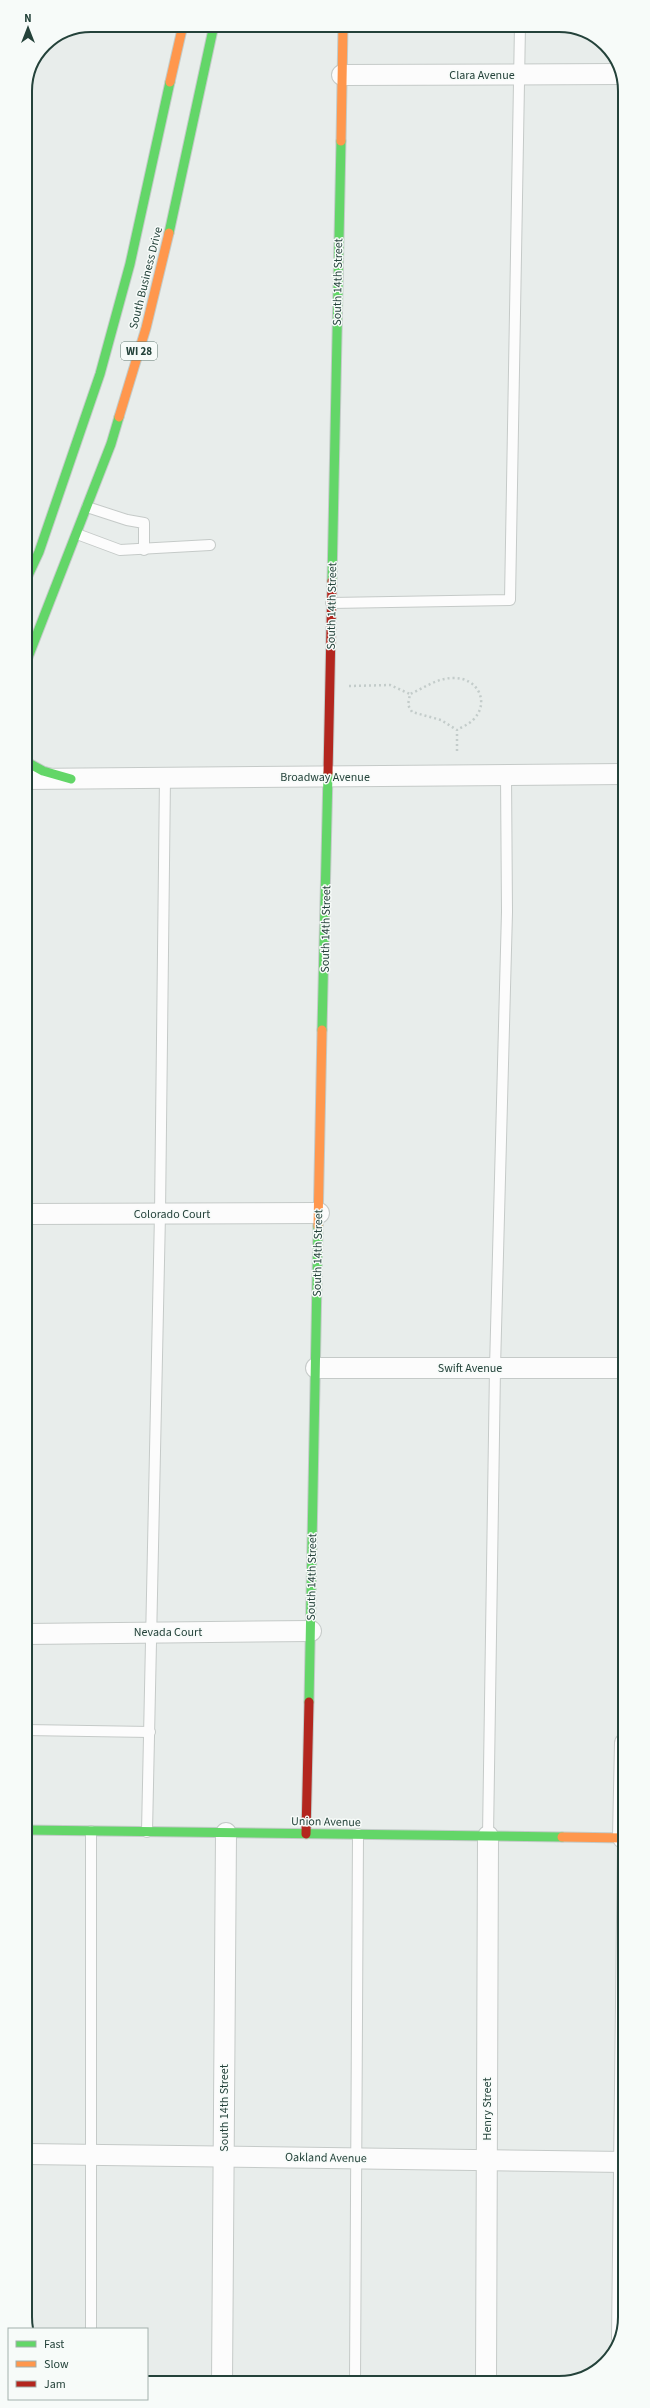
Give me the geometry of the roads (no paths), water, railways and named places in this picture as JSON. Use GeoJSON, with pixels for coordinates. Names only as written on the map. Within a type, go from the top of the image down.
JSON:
{"type":"FeatureCollection","features":[{"type":"Feature","properties":{"kind":"street","name":"South Business Drive"},"geometry":{"type":"LineString","coordinates":[[32,568],[40,552],[100,374],[130,264],[181,32]]}},
{"type":"Feature","properties":{"kind":"street","name":"South Business Drive"},"geometry":{"type":"LineString","coordinates":[[32,647],[111,444],[146,328],[168,240],[213,32]]}},
{"type":"Feature","properties":{"kind":"street","name":"South 14th Street"},"geometry":{"type":"LineString","coordinates":[[306,1834],[329,778],[331,603],[343,32]]}},
{"type":"Feature","properties":{"kind":"street","name":"Clara Avenue"},"geometry":{"type":"LineString","coordinates":[[342,75],[616,74]]}},
{"type":"Feature","properties":{"kind":"street"},"geometry":{"type":"LineString","coordinates":[[32,765],[43,771],[71,779]]}},
{"type":"Feature","properties":{"kind":"street","name":"Broadway Avenue"},"geometry":{"type":"LineString","coordinates":[[32,779],[165,777],[329,778],[618,774]]}},
{"type":"Feature","properties":{"kind":"street","name":"Colorado Court"},"geometry":{"type":"LineString","coordinates":[[32,1214],[319,1213]]}},
{"type":"Feature","properties":{"kind":"street","name":"Swift Avenue"},"geometry":{"type":"LineString","coordinates":[[316,1368],[618,1368]]}},
{"type":"Feature","properties":{"kind":"street","name":"Nevada Court"},"geometry":{"type":"LineString","coordinates":[[32,1634],[310,1631]]}},
{"type":"Feature","properties":{"kind":"street","name":"Union Avenue"},"geometry":{"type":"LineString","coordinates":[[32,1830],[618,1838]]}},
{"type":"Feature","properties":{"kind":"street","name":"South 14th Street"},"geometry":{"type":"LineString","coordinates":[[222,2376],[226,1833]]}},
{"type":"Feature","properties":{"kind":"street","name":"Henry Street"},"geometry":{"type":"LineString","coordinates":[[486,2376],[488,1836]]}},
{"type":"Feature","properties":{"kind":"street","name":"Oakland Avenue"},"geometry":{"type":"LineString","coordinates":[[32,2154],[618,2162]]}},
{"type":"Feature","properties":{"kind":"lane"},"geometry":{"type":"LineString","coordinates":[[331,603],[510,600],[520,32]]}},
{"type":"Feature","properties":{"kind":"lane"},"geometry":{"type":"LineString","coordinates":[[87,507],[127,520],[144,523],[144,550]]}},
{"type":"Feature","properties":{"kind":"lane"},"geometry":{"type":"LineString","coordinates":[[77,534],[114,549],[144,550],[210,545]]}},
{"type":"Feature","properties":{"kind":"lane"},"geometry":{"type":"LineString","coordinates":[[488,1836],[506,912],[506,776]]}},
{"type":"Feature","properties":{"kind":"lane"},"geometry":{"type":"LineString","coordinates":[[147,1832],[160,1214],[165,777]]}},
{"type":"Feature","properties":{"kind":"lane"},"geometry":{"type":"LineString","coordinates":[[32,1730],[150,1732]]}},
{"type":"Feature","properties":{"kind":"lane"},"geometry":{"type":"LineString","coordinates":[[91,1831],[91,2328]]}},
{"type":"Feature","properties":{"kind":"lane"},"geometry":{"type":"LineString","coordinates":[[355,2376],[358,1834]]}},
{"type":"Feature","properties":{"kind":"lane"},"geometry":{"type":"LineString","coordinates":[[617,2322],[618,2294]]}}]}
